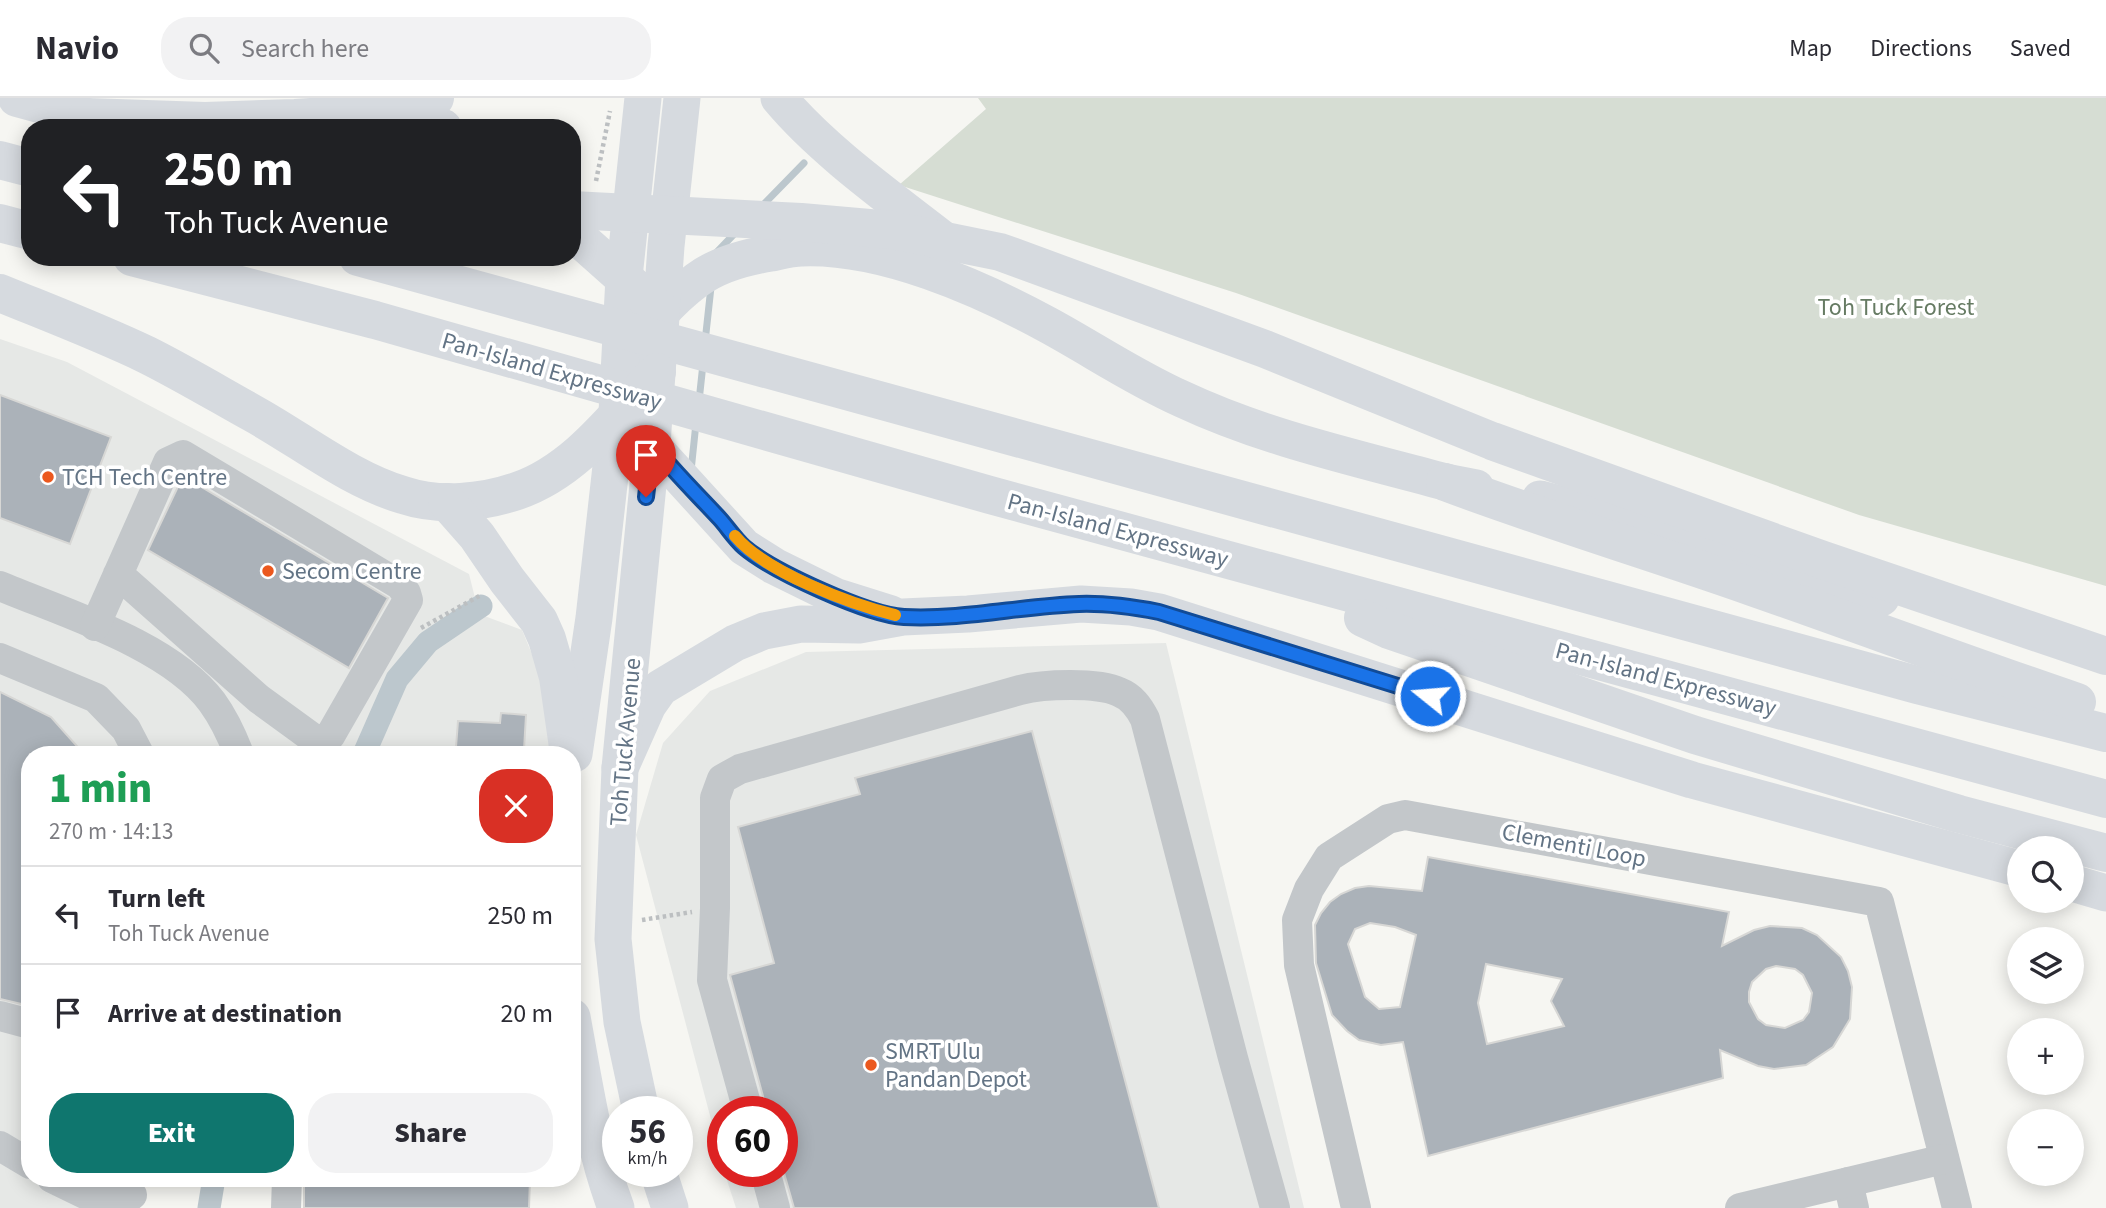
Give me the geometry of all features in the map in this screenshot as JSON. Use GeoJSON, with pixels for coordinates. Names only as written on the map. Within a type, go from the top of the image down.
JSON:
{"type":"FeatureCollection","features":[{"type":"Feature","properties":{"kind":"highway"},"geometry":{"type":"LineString","coordinates":[[17,98],[94,119]]}},
{"type":"Feature","properties":{"kind":"highway"},"geometry":{"type":"LineString","coordinates":[[265,119],[371,113],[435,98]]}},
{"type":"Feature","properties":{"kind":"highway"},"geometry":{"type":"LineString","coordinates":[[371,113],[418,119]]}},
{"type":"Feature","properties":{"kind":"highway"},"geometry":{"type":"LineString","coordinates":[[87,117],[146,119]]}},
{"type":"Feature","properties":{"kind":"highway"},"geometry":{"type":"LineString","coordinates":[[0,159],[21,165]]}},
{"type":"Feature","properties":{"kind":"highway"},"geometry":{"type":"LineString","coordinates":[[585,201],[892,230],[1000,252],[1265,349],[1492,441],[1823,560],[2106,656]]}},
{"type":"Feature","properties":{"kind":"highway"},"geometry":{"type":"LineString","coordinates":[[0,223],[21,229]]}},
{"type":"Feature","properties":{"kind":"highway"},"geometry":{"type":"LineString","coordinates":[[581,240],[661,311]]}},
{"type":"Feature","properties":{"kind":"highway","name":"Pan-Island Expressway"},"geometry":{"type":"LineString","coordinates":[[167,266],[375,320],[796,440],[2106,799]]}},
{"type":"Feature","properties":{"kind":"highway"},"geometry":{"type":"LineString","coordinates":[[390,266],[1917,685],[2106,733]]}},
{"type":"Feature","properties":{"kind":"highway"},"geometry":{"type":"LineString","coordinates":[[0,293],[98,332],[149,356],[366,480],[403,496],[447,502],[482,500],[519,491],[546,477],[582,452],[657,372]]}},
{"type":"Feature","properties":{"kind":"highway"},"geometry":{"type":"LineString","coordinates":[[1445,482],[1526,513],[1752,587],[2106,712]]}},
{"type":"Feature","properties":{"kind":"highway"},"geometry":{"type":"LineString","coordinates":[[447,502],[477,536],[539,621],[558,677],[568,746]]}},
{"type":"Feature","properties":{"kind":"highway"},"geometry":{"type":"LineString","coordinates":[[1281,574],[1317,596],[1389,630],[1695,735],[1959,814],[2106,853]]}},
{"type":"Feature","properties":{"kind":"main road","name":"Toh Tuck Avenue"},"geometry":{"type":"LineString","coordinates":[[638,1096],[622,1022],[613,939],[620,768],[682,98]]}},
{"type":"Feature","properties":{"kind":"main road"},"geometry":{"type":"LineString","coordinates":[[779,98],[792,114],[841,158],[1047,325]]}},
{"type":"Feature","properties":{"kind":"main road","name":"Toh Tuck Avenue"},"geometry":{"type":"LineString","coordinates":[[575,746],[594,618],[617,413],[624,277],[627,104]]}},
{"type":"Feature","properties":{"kind":"main road"},"geometry":{"type":"LineString","coordinates":[[621,361],[661,311],[698,279],[730,263],[762,254],[802,248],[877,256],[938,273],[1047,325],[1140,380],[1194,405],[1262,430],[1445,482],[1529,497],[1649,527],[2106,666]]}},
{"type":"Feature","properties":{"kind":"main road"},"geometry":{"type":"LineString","coordinates":[[617,413],[652,444],[744,547],[774,566],[837,597],[902,617]]}},
{"type":"Feature","properties":{"kind":"main road"},"geometry":{"type":"LineString","coordinates":[[620,768],[648,705],[660,688],[735,643],[764,631],[801,624],[859,625],[902,617],[1081,604],[1131,607],[1159,612],[1692,780],[2007,865]]}},
{"type":"Feature","properties":{"kind":"main road"},"geometry":{"type":"LineString","coordinates":[[2084,887],[2106,893]]}},
{"type":"Feature","properties":{"kind":"main road"},"geometry":{"type":"LineString","coordinates":[[581,1065],[592,1124],[606,1181],[616,1208]]}},
{"type":"Feature","properties":{"kind":"main road"},"geometry":{"type":"LineString","coordinates":[[663,1187],[670,1208]]}},
{"type":"Feature","properties":{"kind":"street"},"geometry":{"type":"LineString","coordinates":[[95,626],[168,461],[183,455],[400,585],[408,600],[330,736],[321,740],[314,739],[259,699],[118,575]]}},
{"type":"Feature","properties":{"kind":"street"},"geometry":{"type":"LineString","coordinates":[[0,586],[131,641],[178,669],[211,701],[236,746]]}},
{"type":"Feature","properties":{"kind":"street"},"geometry":{"type":"LineString","coordinates":[[0,658],[96,698],[126,729],[135,746]]}},
{"type":"Feature","properties":{"kind":"street"},"geometry":{"type":"LineString","coordinates":[[744,1096],[712,980],[715,798],[722,779],[740,769],[1034,686],[1105,687],[1119,692],[1140,708],[1145,719],[1275,1208]]}},
{"type":"Feature","properties":{"kind":"street","name":"Clementi Loop"},"geometry":{"type":"LineString","coordinates":[[1356,1208],[1299,965],[1297,920],[1309,889],[1329,857],[1388,819],[1405,815],[1879,902],[1957,1208]]}},
{"type":"Feature","properties":{"kind":"street"},"geometry":{"type":"LineString","coordinates":[[0,1016],[21,1022]]}},
{"type":"Feature","properties":{"kind":"street"},"geometry":{"type":"LineString","coordinates":[[0,1146],[21,1159]]}},
{"type":"Feature","properties":{"kind":"street"},"geometry":{"type":"LineString","coordinates":[[1757,1206],[1851,1195],[1944,1159]]}},
{"type":"Feature","properties":{"kind":"street"},"geometry":{"type":"LineString","coordinates":[[72,1187],[92,1196],[133,1194]]}},
{"type":"Feature","properties":{"kind":"street"},"geometry":{"type":"LineString","coordinates":[[286,1208],[287,1187]]}},
{"type":"Feature","properties":{"kind":"street"},"geometry":{"type":"LineString","coordinates":[[769,1187],[775,1208]]}},
{"type":"Feature","properties":{"kind":"path"},"geometry":{"type":"LineString","coordinates":[[585,201],[596,181],[627,104]]}},
{"type":"Feature","properties":{"kind":"path"},"geometry":{"type":"LineString","coordinates":[[420,629],[507,580]]}},
{"type":"Feature","properties":{"kind":"path"},"geometry":{"type":"LineString","coordinates":[[631,922],[715,908]]}},
{"type":"Feature","properties":{"kind":"shaded area"},"geometry":{"type":"Polygon","coordinates":[[[0,339],[67,362],[469,574],[479,614],[522,630],[550,698],[550,746],[21,746],[21,1187],[82,1187],[84,1208],[0,1208],[0,339]]]}},
{"type":"Feature","properties":{"kind":"shaded area"},"geometry":{"type":"Polygon","coordinates":[[[1166,643],[1304,1208],[736,1208],[729,1187],[798,1187],[798,1096],[707,1096],[707,1104],[636,835],[663,743],[710,691],[806,652],[1166,643]]]}},
{"type":"Feature","properties":{"kind":"green space","name":"Toh Tuck Forest"},"geometry":{"type":"Polygon","coordinates":[[[978,98],[2106,98],[2106,586],[1859,515],[1236,293],[899,185],[986,109],[978,98]]]}},
{"type":"Feature","properties":{"kind":"building","name":"TCH Tech Centre"},"geometry":{"type":"Polygon","coordinates":[[[0,395],[111,437],[70,544],[0,518],[0,395]]]}},
{"type":"Feature","properties":{"kind":"building","name":"Secom Centre"},"geometry":{"type":"Polygon","coordinates":[[[183,476],[388,598],[349,668],[148,550],[183,476]]]}},
{"type":"Feature","properties":{"kind":"building"},"geometry":{"type":"Polygon","coordinates":[[[0,692],[51,717],[77,746],[21,746],[21,1004],[0,999],[0,692]]]}},
{"type":"Feature","properties":{"kind":"building"},"geometry":{"type":"Polygon","coordinates":[[[501,713],[526,715],[524,746],[456,746],[458,721],[500,723],[501,713]]]}},
{"type":"Feature","properties":{"kind":"building"},"geometry":{"type":"Polygon","coordinates":[[[1032,731],[1159,1208],[794,1208],[788,1187],[798,1187],[798,1096],[763,1096],[730,975],[774,963],[738,827],[860,794],[855,778],[1032,731]]]}},
{"type":"Feature","properties":{"kind":"building"},"geometry":{"type":"Polygon","coordinates":[[[1428,857],[1729,912],[1722,946],[1754,930],[1770,926],[1802,928],[1817,935],[1841,957],[1852,987],[1850,1019],[1833,1047],[1806,1065],[1774,1069],[1758,1066],[1720,1050],[1723,1078],[1428,1156],[1403,1042],[1381,1045],[1359,1040],[1332,1015],[1316,963],[1315,925],[1330,902],[1355,888],[1369,886],[1422,891],[1428,857]],[[1370,923],[1355,929],[1348,944],[1365,997],[1379,1009],[1400,1007],[1416,935],[1395,927],[1370,923]],[[1486,964],[1478,1003],[1487,1044],[1564,1026],[1551,1001],[1562,979],[1486,964]],[[1776,966],[1766,969],[1752,982],[1749,992],[1749,1002],[1758,1019],[1766,1025],[1785,1028],[1803,1020],[1809,1012],[1812,993],[1803,975],[1795,969],[1776,966]]]}},
{"type":"Feature","properties":{"kind":"building"},"geometry":{"type":"Polygon","coordinates":[[[304,1187],[530,1187],[529,1208],[304,1208],[304,1187]]]}},
{"type":"Feature","properties":{"kind":"waterway"},"geometry":{"type":"LineString","coordinates":[[760,208],[804,163]]}},
{"type":"Feature","properties":{"kind":"waterway"},"geometry":{"type":"LineString","coordinates":[[716,253],[737,231]]}},
{"type":"Feature","properties":{"kind":"waterway"},"geometry":{"type":"LineString","coordinates":[[705,342],[711,287]]}},
{"type":"Feature","properties":{"kind":"waterway"},"geometry":{"type":"LineString","coordinates":[[699,401],[703,364]]}},
{"type":"Feature","properties":{"kind":"waterway"},"geometry":{"type":"LineString","coordinates":[[691,471],[696,423]]}},
{"type":"Feature","properties":{"kind":"waterway"},"geometry":{"type":"LineString","coordinates":[[368,746],[397,679],[428,642],[481,606]]}},
{"type":"Feature","properties":{"kind":"waterway"},"geometry":{"type":"LineString","coordinates":[[209,1208],[212,1187]]}},
{"type":"Feature","properties":{"kind":"slow traffic"},"geometry":{"type":"LineString","coordinates":[[735,536],[744,547],[774,566],[837,597],[895,615]]}},
{"type":"Feature","properties":{"kind":"place","name":"TCH Tech Centre"},"geometry":{"type":"Point","coordinates":[48,477]}},
{"type":"Feature","properties":{"kind":"place","name":"Secom Centre"},"geometry":{"type":"Point","coordinates":[268,571]}},
{"type":"Feature","properties":{"kind":"place","name":"SMRT Ulu Pandan Depot"},"geometry":{"type":"Point","coordinates":[871,1065]}},
{"type":"Feature","properties":{"kind":"route"},"geometry":{"type":"LineString","coordinates":[[646,497],[652,444],[744,547],[774,566],[837,597],[869,609],[902,617],[1081,604],[1131,607],[1159,612],[1430,696]]}}]}
